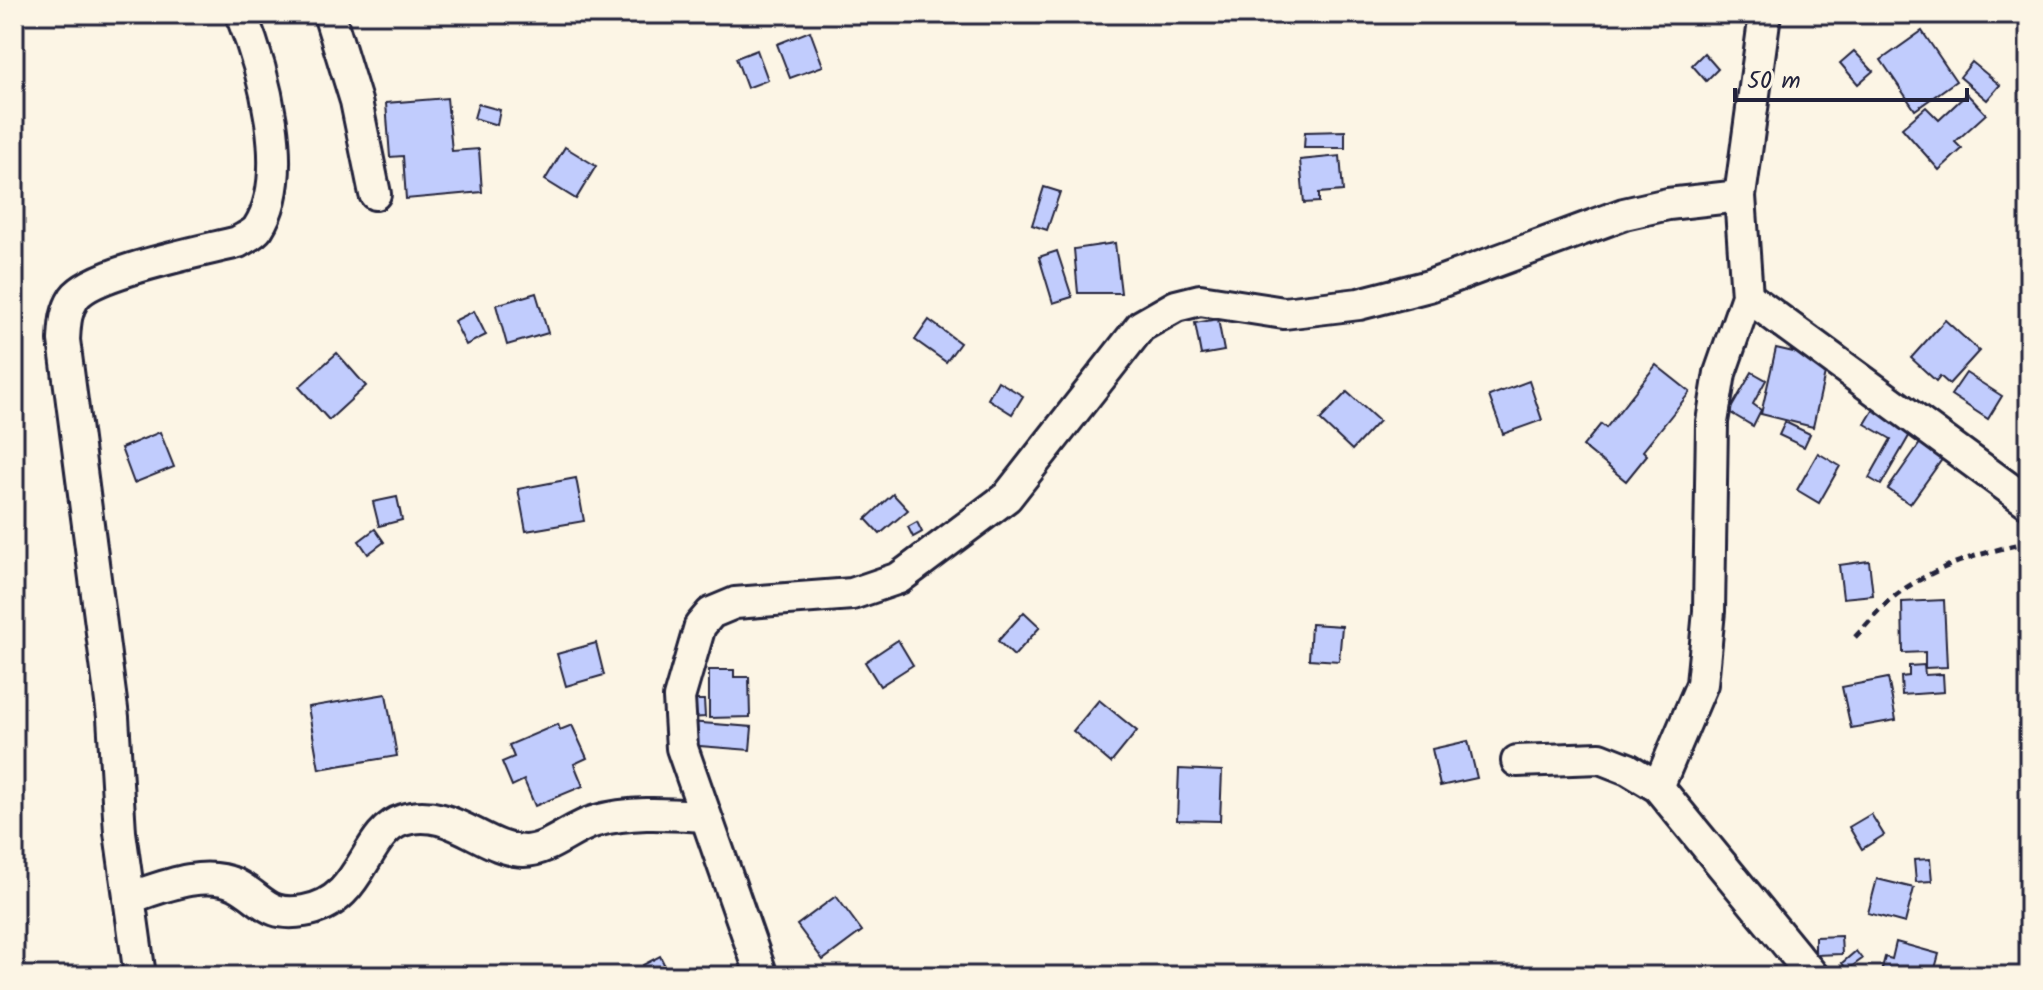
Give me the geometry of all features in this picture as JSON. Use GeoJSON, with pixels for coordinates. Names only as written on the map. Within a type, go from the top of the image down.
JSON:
{"type":"FeatureCollection","features":[{"type":"Feature","properties":{"kind":"street"},"geometry":{"type":"LineString","coordinates":[[140,976],[120,832],[113,717],[64,340],[65,315],[75,296],[103,278],[238,242],[257,230],[267,204],[273,162],[272,112],[241,14]]}},
{"type":"Feature","properties":{"kind":"street"},"geometry":{"type":"LineString","coordinates":[[329,14],[356,101],[375,194]]}},
{"type":"Feature","properties":{"kind":"street"},"geometry":{"type":"LineString","coordinates":[[1658,787],[1702,684],[1709,611],[1712,422],[1720,373],[1747,296],[1740,196],[1765,14]]}},
{"type":"Feature","properties":{"kind":"street"},"geometry":{"type":"LineString","coordinates":[[762,976],[682,748],[679,698],[700,626],[711,613],[735,603],[852,594],[899,578],[1007,497],[1141,326],[1176,306],[1200,300],[1284,313],[1359,304],[1429,286],[1624,214],[1668,204],[1740,196]]}},
{"type":"Feature","properties":{"kind":"street"},"geometry":{"type":"LineString","coordinates":[[1747,296],[2029,503]]}},
{"type":"Feature","properties":{"kind":"street"},"geometry":{"type":"LineString","coordinates":[[1517,761],[1600,758],[1628,769],[1658,787],[1813,976]]}},
{"type":"Feature","properties":{"kind":"street"},"geometry":{"type":"LineString","coordinates":[[129,898],[202,879],[233,883],[271,911],[309,911],[340,895],[352,883],[385,829],[403,819],[452,822],[515,850],[528,851],[595,821],[658,812],[704,816]]}},
{"type":"Feature","properties":{"kind":"path"},"geometry":{"type":"LineString","coordinates":[[1855,637],[1898,593],[1926,577],[1978,553],[2029,542]]}},
{"type":"Feature","properties":{"kind":"building"},"geometry":{"type":"Polygon","coordinates":[[[810,31],[823,66],[790,78],[777,44],[810,31]]]}},
{"type":"Feature","properties":{"kind":"building"},"geometry":{"type":"Polygon","coordinates":[[[1922,31],[1956,81],[1915,110],[1881,60],[1922,31]]]}},
{"type":"Feature","properties":{"kind":"building"},"geometry":{"type":"Polygon","coordinates":[[[757,50],[768,80],[747,88],[736,58],[757,50]]]}},
{"type":"Feature","properties":{"kind":"building"},"geometry":{"type":"Polygon","coordinates":[[[1854,51],[1873,71],[1858,84],[1840,63],[1854,51]]]}},
{"type":"Feature","properties":{"kind":"building"},"geometry":{"type":"Polygon","coordinates":[[[1704,53],[1718,69],[1706,81],[1692,65],[1704,53]]]}},
{"type":"Feature","properties":{"kind":"building"},"geometry":{"type":"Polygon","coordinates":[[[1972,62],[2000,85],[1987,100],[1960,77],[1972,62]]]}},
{"type":"Feature","properties":{"kind":"building"},"geometry":{"type":"Polygon","coordinates":[[[1967,94],[1986,114],[1955,142],[1962,149],[1939,170],[1902,128],[1926,107],[1939,120],[1967,94]]]}},
{"type":"Feature","properties":{"kind":"building"},"geometry":{"type":"Polygon","coordinates":[[[447,98],[452,151],[479,149],[482,192],[406,199],[403,156],[390,157],[386,103],[447,98]]]}},
{"type":"Feature","properties":{"kind":"building"},"geometry":{"type":"Polygon","coordinates":[[[478,104],[500,110],[497,125],[474,118],[478,104]]]}},
{"type":"Feature","properties":{"kind":"building"},"geometry":{"type":"Polygon","coordinates":[[[1345,131],[1345,148],[1304,148],[1305,132],[1345,131]]]}},
{"type":"Feature","properties":{"kind":"building"},"geometry":{"type":"Polygon","coordinates":[[[565,147],[596,166],[576,199],[545,180],[565,147]]]}},
{"type":"Feature","properties":{"kind":"building"},"geometry":{"type":"Polygon","coordinates":[[[1340,156],[1343,191],[1319,193],[1319,202],[1304,203],[1300,160],[1340,156]]]}},
{"type":"Feature","properties":{"kind":"building"},"geometry":{"type":"Polygon","coordinates":[[[1044,187],[1060,192],[1047,230],[1032,225],[1044,187]]]}},
{"type":"Feature","properties":{"kind":"building"},"geometry":{"type":"Polygon","coordinates":[[[1115,243],[1121,293],[1078,293],[1074,249],[1115,243]]]}},
{"type":"Feature","properties":{"kind":"building"},"geometry":{"type":"Polygon","coordinates":[[[1057,251],[1072,297],[1053,303],[1039,257],[1057,251]]]}},
{"type":"Feature","properties":{"kind":"building"},"geometry":{"type":"Polygon","coordinates":[[[536,293],[548,333],[507,345],[496,305],[536,293]]]}},
{"type":"Feature","properties":{"kind":"building"},"geometry":{"type":"Polygon","coordinates":[[[474,311],[486,335],[466,345],[454,321],[474,311]]]}},
{"type":"Feature","properties":{"kind":"building"},"geometry":{"type":"Polygon","coordinates":[[[1218,319],[1224,351],[1201,355],[1195,323],[1218,319]]]}},
{"type":"Feature","properties":{"kind":"building"},"geometry":{"type":"Polygon","coordinates":[[[929,320],[960,343],[946,362],[915,340],[929,320]]]}},
{"type":"Feature","properties":{"kind":"building"},"geometry":{"type":"Polygon","coordinates":[[[1945,320],[1979,351],[1949,384],[1940,376],[1936,381],[1911,358],[1945,320]]]}},
{"type":"Feature","properties":{"kind":"building"},"geometry":{"type":"Polygon","coordinates":[[[1776,348],[1828,360],[1813,427],[1761,414],[1776,348]]]}},
{"type":"Feature","properties":{"kind":"building"},"geometry":{"type":"Polygon","coordinates":[[[337,353],[366,386],[329,420],[299,387],[337,353]]]}},
{"type":"Feature","properties":{"kind":"building"},"geometry":{"type":"Polygon","coordinates":[[[1656,365],[1690,392],[1643,451],[1647,455],[1626,481],[1583,446],[1601,424],[1606,428],[1656,365]]]}},
{"type":"Feature","properties":{"kind":"building"},"geometry":{"type":"Polygon","coordinates":[[[1752,372],[1766,380],[1753,404],[1761,410],[1753,426],[1729,412],[1752,372]]]}},
{"type":"Feature","properties":{"kind":"building"},"geometry":{"type":"Polygon","coordinates":[[[1966,373],[2002,396],[1988,419],[1951,395],[1966,373]]]}},
{"type":"Feature","properties":{"kind":"building"},"geometry":{"type":"Polygon","coordinates":[[[998,381],[1023,396],[1012,414],[988,399],[998,381]]]}},
{"type":"Feature","properties":{"kind":"building"},"geometry":{"type":"Polygon","coordinates":[[[1529,381],[1542,420],[1503,434],[1489,396],[1529,381]]]}},
{"type":"Feature","properties":{"kind":"building"},"geometry":{"type":"Polygon","coordinates":[[[1347,392],[1379,421],[1352,450],[1320,420],[1347,392]]]}},
{"type":"Feature","properties":{"kind":"building"},"geometry":{"type":"Polygon","coordinates":[[[1874,409],[1912,431],[1881,485],[1869,478],[1891,439],[1865,424],[1874,409]]]}},
{"type":"Feature","properties":{"kind":"building"},"geometry":{"type":"Polygon","coordinates":[[[1785,422],[1810,434],[1804,447],[1779,435],[1785,422]]]}},
{"type":"Feature","properties":{"kind":"building"},"geometry":{"type":"Polygon","coordinates":[[[160,432],[174,467],[134,483],[121,448],[160,432]]]}},
{"type":"Feature","properties":{"kind":"building"},"geometry":{"type":"Polygon","coordinates":[[[1925,436],[1948,451],[1910,504],[1888,489],[1925,436]]]}},
{"type":"Feature","properties":{"kind":"building"},"geometry":{"type":"Polygon","coordinates":[[[1818,453],[1840,466],[1819,503],[1797,490],[1818,453]]]}},
{"type":"Feature","properties":{"kind":"building"},"geometry":{"type":"Polygon","coordinates":[[[576,478],[584,521],[526,531],[518,489],[576,478]]]}},
{"type":"Feature","properties":{"kind":"building"},"geometry":{"type":"Polygon","coordinates":[[[893,494],[908,510],[880,534],[866,519],[893,494]]]}},
{"type":"Feature","properties":{"kind":"building"},"geometry":{"type":"Polygon","coordinates":[[[397,497],[402,520],[379,526],[373,502],[397,497]]]}},
{"type":"Feature","properties":{"kind":"building"},"geometry":{"type":"Polygon","coordinates":[[[917,522],[922,532],[913,537],[908,527],[917,522]]]}},
{"type":"Feature","properties":{"kind":"building"},"geometry":{"type":"Polygon","coordinates":[[[375,529],[384,542],[368,554],[359,541],[375,529]]]}},
{"type":"Feature","properties":{"kind":"building"},"geometry":{"type":"Polygon","coordinates":[[[1869,561],[1873,595],[1843,598],[1839,565],[1869,561]]]}},
{"type":"Feature","properties":{"kind":"building"},"geometry":{"type":"Polygon","coordinates":[[[1944,600],[1947,667],[1925,668],[1925,652],[1903,653],[1902,602],[1944,600]]]}},
{"type":"Feature","properties":{"kind":"building"},"geometry":{"type":"Polygon","coordinates":[[[1024,612],[1040,627],[1014,656],[998,641],[1024,612]]]}},
{"type":"Feature","properties":{"kind":"building"},"geometry":{"type":"Polygon","coordinates":[[[1311,624],[1342,626],[1339,661],[1309,659],[1311,624]]]}},
{"type":"Feature","properties":{"kind":"building"},"geometry":{"type":"Polygon","coordinates":[[[898,640],[913,665],[880,686],[865,662],[898,640]]]}},
{"type":"Feature","properties":{"kind":"building"},"geometry":{"type":"Polygon","coordinates":[[[596,643],[604,675],[566,686],[557,654],[596,643]]]}},
{"type":"Feature","properties":{"kind":"building"},"geometry":{"type":"Polygon","coordinates":[[[1924,665],[1925,675],[1943,674],[1944,692],[1902,695],[1901,677],[1909,676],[1909,666],[1924,665]]]}},
{"type":"Feature","properties":{"kind":"building"},"geometry":{"type":"Polygon","coordinates":[[[709,670],[734,670],[734,677],[749,677],[750,717],[709,718],[709,670]]]}},
{"type":"Feature","properties":{"kind":"building"},"geometry":{"type":"Polygon","coordinates":[[[1888,678],[1896,720],[1851,728],[1842,687],[1888,678]]]}},
{"type":"Feature","properties":{"kind":"building"},"geometry":{"type":"Polygon","coordinates":[[[386,694],[397,756],[319,769],[308,707],[386,694]]]}},
{"type":"Feature","properties":{"kind":"building"},"geometry":{"type":"Polygon","coordinates":[[[687,700],[704,700],[705,717],[688,718],[687,700]]]}},
{"type":"Feature","properties":{"kind":"building"},"geometry":{"type":"Polygon","coordinates":[[[1099,700],[1137,731],[1111,763],[1073,731],[1099,700]]]}},
{"type":"Feature","properties":{"kind":"building"},"geometry":{"type":"Polygon","coordinates":[[[689,722],[752,727],[750,750],[687,745],[689,722]]]}},
{"type":"Feature","properties":{"kind":"building"},"geometry":{"type":"Polygon","coordinates":[[[558,724],[560,730],[572,725],[587,758],[574,764],[583,786],[535,806],[524,780],[512,786],[502,762],[514,757],[509,745],[558,724]]]}},
{"type":"Feature","properties":{"kind":"building"},"geometry":{"type":"Polygon","coordinates":[[[1468,741],[1477,778],[1440,786],[1432,749],[1468,741]]]}},
{"type":"Feature","properties":{"kind":"building"},"geometry":{"type":"Polygon","coordinates":[[[1179,769],[1222,771],[1220,821],[1177,820],[1179,769]]]}},
{"type":"Feature","properties":{"kind":"building"},"geometry":{"type":"Polygon","coordinates":[[[1871,814],[1884,835],[1862,849],[1849,827],[1871,814]]]}},
{"type":"Feature","properties":{"kind":"building"},"geometry":{"type":"Polygon","coordinates":[[[1930,859],[1932,881],[1916,882],[1914,860],[1930,859]]]}},
{"type":"Feature","properties":{"kind":"building"},"geometry":{"type":"Polygon","coordinates":[[[1877,879],[1914,888],[1905,923],[1868,913],[1877,879]]]}},
{"type":"Feature","properties":{"kind":"building"},"geometry":{"type":"Polygon","coordinates":[[[836,896],[862,931],[823,960],[797,925],[836,896]]]}},
{"type":"Feature","properties":{"kind":"building"},"geometry":{"type":"Polygon","coordinates":[[[1841,936],[1842,954],[1815,955],[1815,937],[1841,936]]]}},
{"type":"Feature","properties":{"kind":"building"},"geometry":{"type":"Polygon","coordinates":[[[1896,942],[1939,954],[1933,976],[1880,976],[1885,957],[1892,959],[1896,942]]]}},
{"type":"Feature","properties":{"kind":"building"},"geometry":{"type":"Polygon","coordinates":[[[1856,951],[1862,959],[1847,970],[1842,963],[1856,951]]]}},
{"type":"Feature","properties":{"kind":"building"},"geometry":{"type":"Polygon","coordinates":[[[660,956],[670,976],[648,976],[643,965],[660,956]]]}}]}
